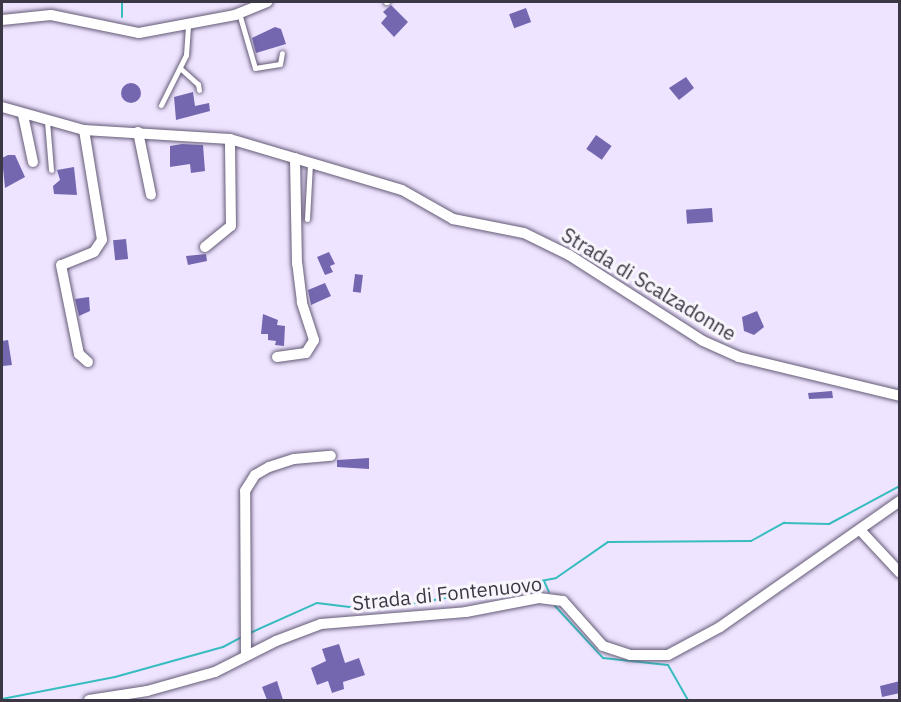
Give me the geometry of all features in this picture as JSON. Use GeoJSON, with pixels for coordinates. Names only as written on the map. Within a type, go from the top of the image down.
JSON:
{"type":"FeatureCollection","features":[{"type":"Feature","properties":{"kind":"street"},"geometry":{"type":"LineString","coordinates":[[2,20],[51,15],[139,33],[188,26],[239,13],[267,2]]}},
{"type":"Feature","properties":{"kind":"street","name":"Strada di Scalzadonne"},"geometry":{"type":"LineString","coordinates":[[2,107],[23,115],[84,130],[230,139],[402,190],[453,219],[524,233],[614,280],[675,323],[739,357],[900,396]]}},
{"type":"Feature","properties":{"kind":"street"},"geometry":{"type":"LineString","coordinates":[[23,115],[33,162]]}},
{"type":"Feature","properties":{"kind":"street"},"geometry":{"type":"LineString","coordinates":[[84,130],[102,240],[94,252],[61,265],[61,276],[79,354],[88,362]]}},
{"type":"Feature","properties":{"kind":"street"},"geometry":{"type":"LineString","coordinates":[[138,132],[151,195]]}},
{"type":"Feature","properties":{"kind":"street"},"geometry":{"type":"LineString","coordinates":[[205,247],[231,226],[230,139]]}},
{"type":"Feature","properties":{"kind":"street"},"geometry":{"type":"LineString","coordinates":[[277,357],[306,353],[314,340],[302,302],[297,264],[295,158]]}},
{"type":"Feature","properties":{"kind":"street"},"geometry":{"type":"LineString","coordinates":[[246,656],[245,491],[255,475],[269,467],[294,459],[331,456]]}},
{"type":"Feature","properties":{"kind":"street","name":"Strada di Fontenuovo"},"geometry":{"type":"LineString","coordinates":[[89,700],[147,691],[215,672],[321,624],[466,612],[539,598],[563,601],[603,646],[630,654],[668,654],[720,627],[861,531],[900,501]]}},
{"type":"Feature","properties":{"kind":"street"},"geometry":{"type":"LineString","coordinates":[[861,531],[900,573]]}},
{"type":"Feature","properties":{"kind":"lane"},"geometry":{"type":"LineString","coordinates":[[239,13],[255,68],[280,64],[282,53]]}},
{"type":"Feature","properties":{"kind":"lane"},"geometry":{"type":"LineString","coordinates":[[161,105],[186,55],[188,26]]}},
{"type":"Feature","properties":{"kind":"lane"},"geometry":{"type":"LineString","coordinates":[[180,68],[198,84],[199,90]]}},
{"type":"Feature","properties":{"kind":"lane"},"geometry":{"type":"LineString","coordinates":[[47,121],[51,170]]}},
{"type":"Feature","properties":{"kind":"lane"},"geometry":{"type":"LineString","coordinates":[[307,219],[310,164]]}},
{"type":"Feature","properties":{"kind":"building"},"geometry":{"type":"Polygon","coordinates":[[[391,5],[408,22],[394,37],[381,23],[387,16],[383,12],[391,5]]]}},
{"type":"Feature","properties":{"kind":"building"},"geometry":{"type":"Polygon","coordinates":[[[526,8],[531,22],[514,28],[509,14],[526,8]]]}},
{"type":"Feature","properties":{"kind":"building"},"geometry":{"type":"Polygon","coordinates":[[[275,27],[281,29],[286,44],[256,53],[252,38],[275,27]]]}},
{"type":"Feature","properties":{"kind":"building"},"geometry":{"type":"Polygon","coordinates":[[[686,77],[694,88],[679,100],[669,88],[686,77]]]}},
{"type":"Feature","properties":{"kind":"building"},"geometry":{"type":"Polygon","coordinates":[[[131,83],[138,86],[141,93],[138,100],[131,103],[124,100],[121,93],[124,86],[131,83]]]}},
{"type":"Feature","properties":{"kind":"building"},"geometry":{"type":"Polygon","coordinates":[[[193,92],[195,106],[209,103],[210,111],[176,120],[174,97],[193,92]]]}},
{"type":"Feature","properties":{"kind":"building"},"geometry":{"type":"Polygon","coordinates":[[[596,135],[612,146],[602,160],[586,149],[596,135]]]}},
{"type":"Feature","properties":{"kind":"building"},"geometry":{"type":"Polygon","coordinates":[[[203,145],[205,171],[191,173],[190,164],[170,167],[170,146],[203,145]]]}},
{"type":"Feature","properties":{"kind":"building"},"geometry":{"type":"Polygon","coordinates":[[[15,155],[25,177],[5,188],[2,158],[15,155]]]}},
{"type":"Feature","properties":{"kind":"building"},"geometry":{"type":"Polygon","coordinates":[[[74,167],[77,195],[54,194],[53,186],[60,180],[57,170],[74,167]]]}},
{"type":"Feature","properties":{"kind":"building"},"geometry":{"type":"Polygon","coordinates":[[[712,208],[713,222],[687,224],[686,210],[712,208]]]}},
{"type":"Feature","properties":{"kind":"building"},"geometry":{"type":"Polygon","coordinates":[[[126,239],[128,259],[115,260],[113,240],[126,239]]]}},
{"type":"Feature","properties":{"kind":"building"},"geometry":{"type":"Polygon","coordinates":[[[329,252],[335,264],[330,266],[333,272],[325,275],[317,257],[329,252]]]}},
{"type":"Feature","properties":{"kind":"building"},"geometry":{"type":"Polygon","coordinates":[[[206,254],[207,261],[188,265],[186,256],[206,254]]]}},
{"type":"Feature","properties":{"kind":"building"},"geometry":{"type":"Polygon","coordinates":[[[355,274],[363,275],[361,293],[353,292],[355,274]]]}},
{"type":"Feature","properties":{"kind":"building"},"geometry":{"type":"Polygon","coordinates":[[[325,283],[331,296],[311,305],[308,290],[325,283]]]}},
{"type":"Feature","properties":{"kind":"building"},"geometry":{"type":"Polygon","coordinates":[[[89,297],[90,311],[79,316],[75,299],[89,297]]]}},
{"type":"Feature","properties":{"kind":"building"},"geometry":{"type":"Polygon","coordinates":[[[757,311],[764,327],[754,335],[744,331],[742,317],[757,311]]]}},
{"type":"Feature","properties":{"kind":"building"},"geometry":{"type":"Polygon","coordinates":[[[263,314],[278,320],[277,325],[285,326],[284,346],[275,345],[276,341],[268,340],[268,334],[261,334],[263,314]]]}},
{"type":"Feature","properties":{"kind":"building"},"geometry":{"type":"Polygon","coordinates":[[[8,340],[12,365],[3,366],[2,341],[8,340]]]}},
{"type":"Feature","properties":{"kind":"building"},"geometry":{"type":"Polygon","coordinates":[[[832,391],[833,398],[809,399],[808,393],[832,391]]]}},
{"type":"Feature","properties":{"kind":"building"},"geometry":{"type":"Polygon","coordinates":[[[369,458],[369,469],[337,467],[337,460],[369,458]]]}},
{"type":"Feature","properties":{"kind":"building"},"geometry":{"type":"Polygon","coordinates":[[[339,644],[345,663],[359,658],[365,675],[343,682],[344,689],[332,693],[328,681],[317,685],[311,668],[326,661],[322,649],[339,644]]]}},
{"type":"Feature","properties":{"kind":"building"},"geometry":{"type":"Polygon","coordinates":[[[277,681],[283,700],[267,700],[262,687],[277,681]]]}},
{"type":"Feature","properties":{"kind":"building"},"geometry":{"type":"Polygon","coordinates":[[[900,681],[900,693],[882,697],[880,686],[900,681]]]}},
{"type":"Feature","properties":{"kind":"waterway"},"geometry":{"type":"LineString","coordinates":[[122,2],[122,17]]}},
{"type":"Feature","properties":{"kind":"waterway"},"geometry":{"type":"LineString","coordinates":[[250,633],[317,603],[356,608],[412,604],[556,578],[608,542],[751,541],[784,523],[829,524],[900,486]]}},
{"type":"Feature","properties":{"kind":"waterway"},"geometry":{"type":"LineString","coordinates":[[544,581],[549,592]]}},
{"type":"Feature","properties":{"kind":"waterway"},"geometry":{"type":"LineString","coordinates":[[555,606],[603,658],[668,665],[688,700]]}},
{"type":"Feature","properties":{"kind":"waterway"},"geometry":{"type":"LineString","coordinates":[[2,699],[115,677],[223,647],[242,637]]}}]}
